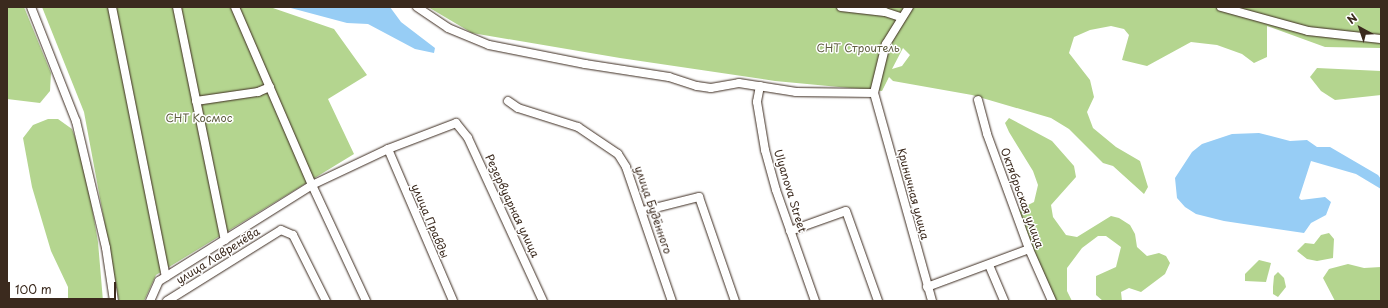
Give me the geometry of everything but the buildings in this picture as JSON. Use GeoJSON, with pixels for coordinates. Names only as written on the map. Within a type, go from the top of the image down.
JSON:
{"type":"FeatureCollection","features":[{"type":"Feature","properties":{"kind":"street"},"geometry":{"type":"LineString","coordinates":[[31,7],[76,121],[106,248],[114,301]]}},
{"type":"Feature","properties":{"kind":"street"},"geometry":{"type":"LineString","coordinates":[[112,7],[166,277]]}},
{"type":"Feature","properties":{"kind":"street"},"geometry":{"type":"LineString","coordinates":[[177,7],[225,240]]}},
{"type":"Feature","properties":{"kind":"street"},"geometry":{"type":"LineString","coordinates":[[235,7],[312,185],[366,301]]}},
{"type":"Feature","properties":{"kind":"street"},"geometry":{"type":"LineString","coordinates":[[417,7],[448,28],[489,45],[585,64],[669,77],[697,86],[711,88],[739,83],[796,92],[874,93],[886,44],[900,17],[908,7]]}},
{"type":"Feature","properties":{"kind":"street"},"geometry":{"type":"LineString","coordinates":[[841,7],[885,12],[900,17]]}},
{"type":"Feature","properties":{"kind":"street"},"geometry":{"type":"LineString","coordinates":[[1221,7],[1308,31],[1381,39]]}},
{"type":"Feature","properties":{"kind":"street","name":"Ulyanova Street"},"geometry":{"type":"LineString","coordinates":[[760,86],[757,102],[766,150],[790,231],[815,301]]}},
{"type":"Feature","properties":{"kind":"street"},"geometry":{"type":"LineString","coordinates":[[196,101],[258,92],[270,87]]}},
{"type":"Feature","properties":{"kind":"street","name":"Криничная улица"},"geometry":{"type":"LineString","coordinates":[[874,93],[932,301]]}},
{"type":"Feature","properties":{"kind":"street","name":"Октябрьская улица"},"geometry":{"type":"LineString","coordinates":[[978,100],[987,134],[1029,249],[1052,301]]}},
{"type":"Feature","properties":{"kind":"street","name":"улица Будённого"},"geometry":{"type":"LineString","coordinates":[[508,101],[518,108],[578,127],[618,154],[626,167],[643,211],[672,301]]}},
{"type":"Feature","properties":{"kind":"street","name":"Резервуарная улица"},"geometry":{"type":"LineString","coordinates":[[388,149],[456,122],[468,138],[543,301]]}},
{"type":"Feature","properties":{"kind":"street"},"geometry":{"type":"LineString","coordinates":[[150,301],[159,281],[312,185],[388,149]]}},
{"type":"Feature","properties":{"kind":"street","name":"улица Правды"},"geometry":{"type":"LineString","coordinates":[[388,149],[453,301]]}},
{"type":"Feature","properties":{"kind":"street"},"geometry":{"type":"LineString","coordinates":[[643,211],[699,197],[735,301]]}},
{"type":"Feature","properties":{"kind":"street"},"geometry":{"type":"LineString","coordinates":[[790,231],[846,211],[878,301]]}},
{"type":"Feature","properties":{"kind":"street","name":"улица Лавренёва"},"geometry":{"type":"LineString","coordinates":[[167,301],[281,230],[293,235],[326,301]]}},
{"type":"Feature","properties":{"kind":"street"},"geometry":{"type":"LineString","coordinates":[[927,287],[1029,249]]}},
{"type":"Feature","properties":{"kind":"street"},"geometry":{"type":"LineString","coordinates":[[989,265],[1004,301]]}},
{"type":"Feature","properties":{"kind":"green space"},"geometry":{"type":"Polygon","coordinates":[[[7,7],[24,7],[51,73],[50,91],[40,103],[7,99],[7,7]]]}},
{"type":"Feature","properties":{"kind":"green space","name":"СНТ Космос"},"geometry":{"type":"Polygon","coordinates":[[[42,7],[270,7],[334,29],[367,75],[328,99],[354,154],[156,275],[144,301],[119,301],[84,112],[42,7]]]}},
{"type":"Feature","properties":{"kind":"green space","name":"СНТ Строитель"},"geometry":{"type":"Polygon","coordinates":[[[428,7],[1381,7],[1381,48],[1325,47],[1267,26],[1267,57],[1254,63],[1242,54],[1217,45],[1191,42],[1147,66],[1122,60],[1129,35],[1124,29],[1111,26],[1090,30],[1074,37],[1069,53],[1090,80],[1094,97],[1087,112],[1093,128],[1116,147],[1140,161],[1148,187],[1144,194],[1113,166],[1103,163],[1069,129],[1051,118],[972,95],[893,81],[889,77],[882,91],[775,81],[620,58],[472,33],[428,7]],[[903,48],[892,69],[902,66],[910,55],[903,48]]]}},
{"type":"Feature","properties":{"kind":"green space"},"geometry":{"type":"Polygon","coordinates":[[[1317,68],[1381,71],[1381,95],[1335,100],[1321,91],[1310,77],[1317,68]]]}},
{"type":"Feature","properties":{"kind":"green space"},"geometry":{"type":"Polygon","coordinates":[[[1009,118],[1052,141],[1074,166],[1076,177],[1051,205],[1053,217],[1066,235],[1077,237],[1111,216],[1119,218],[1130,225],[1135,234],[1137,247],[1147,256],[1159,253],[1166,256],[1170,263],[1165,274],[1141,292],[1129,288],[1121,292],[1122,301],[1103,301],[1096,295],[1096,276],[1116,267],[1121,247],[1106,236],[1098,236],[1082,248],[1067,268],[1067,291],[1072,301],[1053,301],[1018,210],[1034,202],[1038,185],[1033,171],[1005,123],[1009,118]]]}},
{"type":"Feature","properties":{"kind":"green space"},"geometry":{"type":"Polygon","coordinates":[[[48,119],[58,119],[72,129],[84,161],[98,242],[103,301],[68,301],[68,287],[51,251],[32,187],[23,138],[33,125],[48,119]]]}},
{"type":"Feature","properties":{"kind":"green space"},"geometry":{"type":"Polygon","coordinates":[[[1329,233],[1334,239],[1333,258],[1317,261],[1307,259],[1297,251],[1305,243],[1314,244],[1321,235],[1329,233]]]}},
{"type":"Feature","properties":{"kind":"green space"},"geometry":{"type":"Polygon","coordinates":[[[1259,260],[1271,263],[1266,282],[1245,281],[1245,274],[1259,260]]]}},
{"type":"Feature","properties":{"kind":"green space"},"geometry":{"type":"Polygon","coordinates":[[[1348,264],[1364,268],[1381,267],[1381,301],[1335,301],[1323,278],[1329,269],[1348,264]]]}},
{"type":"Feature","properties":{"kind":"green space"},"geometry":{"type":"Polygon","coordinates":[[[1278,272],[1284,278],[1286,287],[1278,297],[1273,294],[1273,287],[1274,276],[1278,272]]]}},
{"type":"Feature","properties":{"kind":"water"},"geometry":{"type":"Polygon","coordinates":[[[287,7],[390,7],[401,22],[435,48],[434,53],[415,49],[368,24],[347,23],[287,7]]]}},
{"type":"Feature","properties":{"kind":"water"},"geometry":{"type":"Polygon","coordinates":[[[1259,133],[1290,141],[1307,140],[1317,147],[1330,147],[1378,175],[1381,179],[1381,189],[1356,174],[1311,161],[1299,198],[1301,200],[1325,197],[1331,202],[1326,215],[1311,223],[1304,233],[1224,221],[1196,214],[1185,207],[1177,198],[1175,178],[1192,152],[1202,144],[1232,134],[1259,133]]]}}]}
